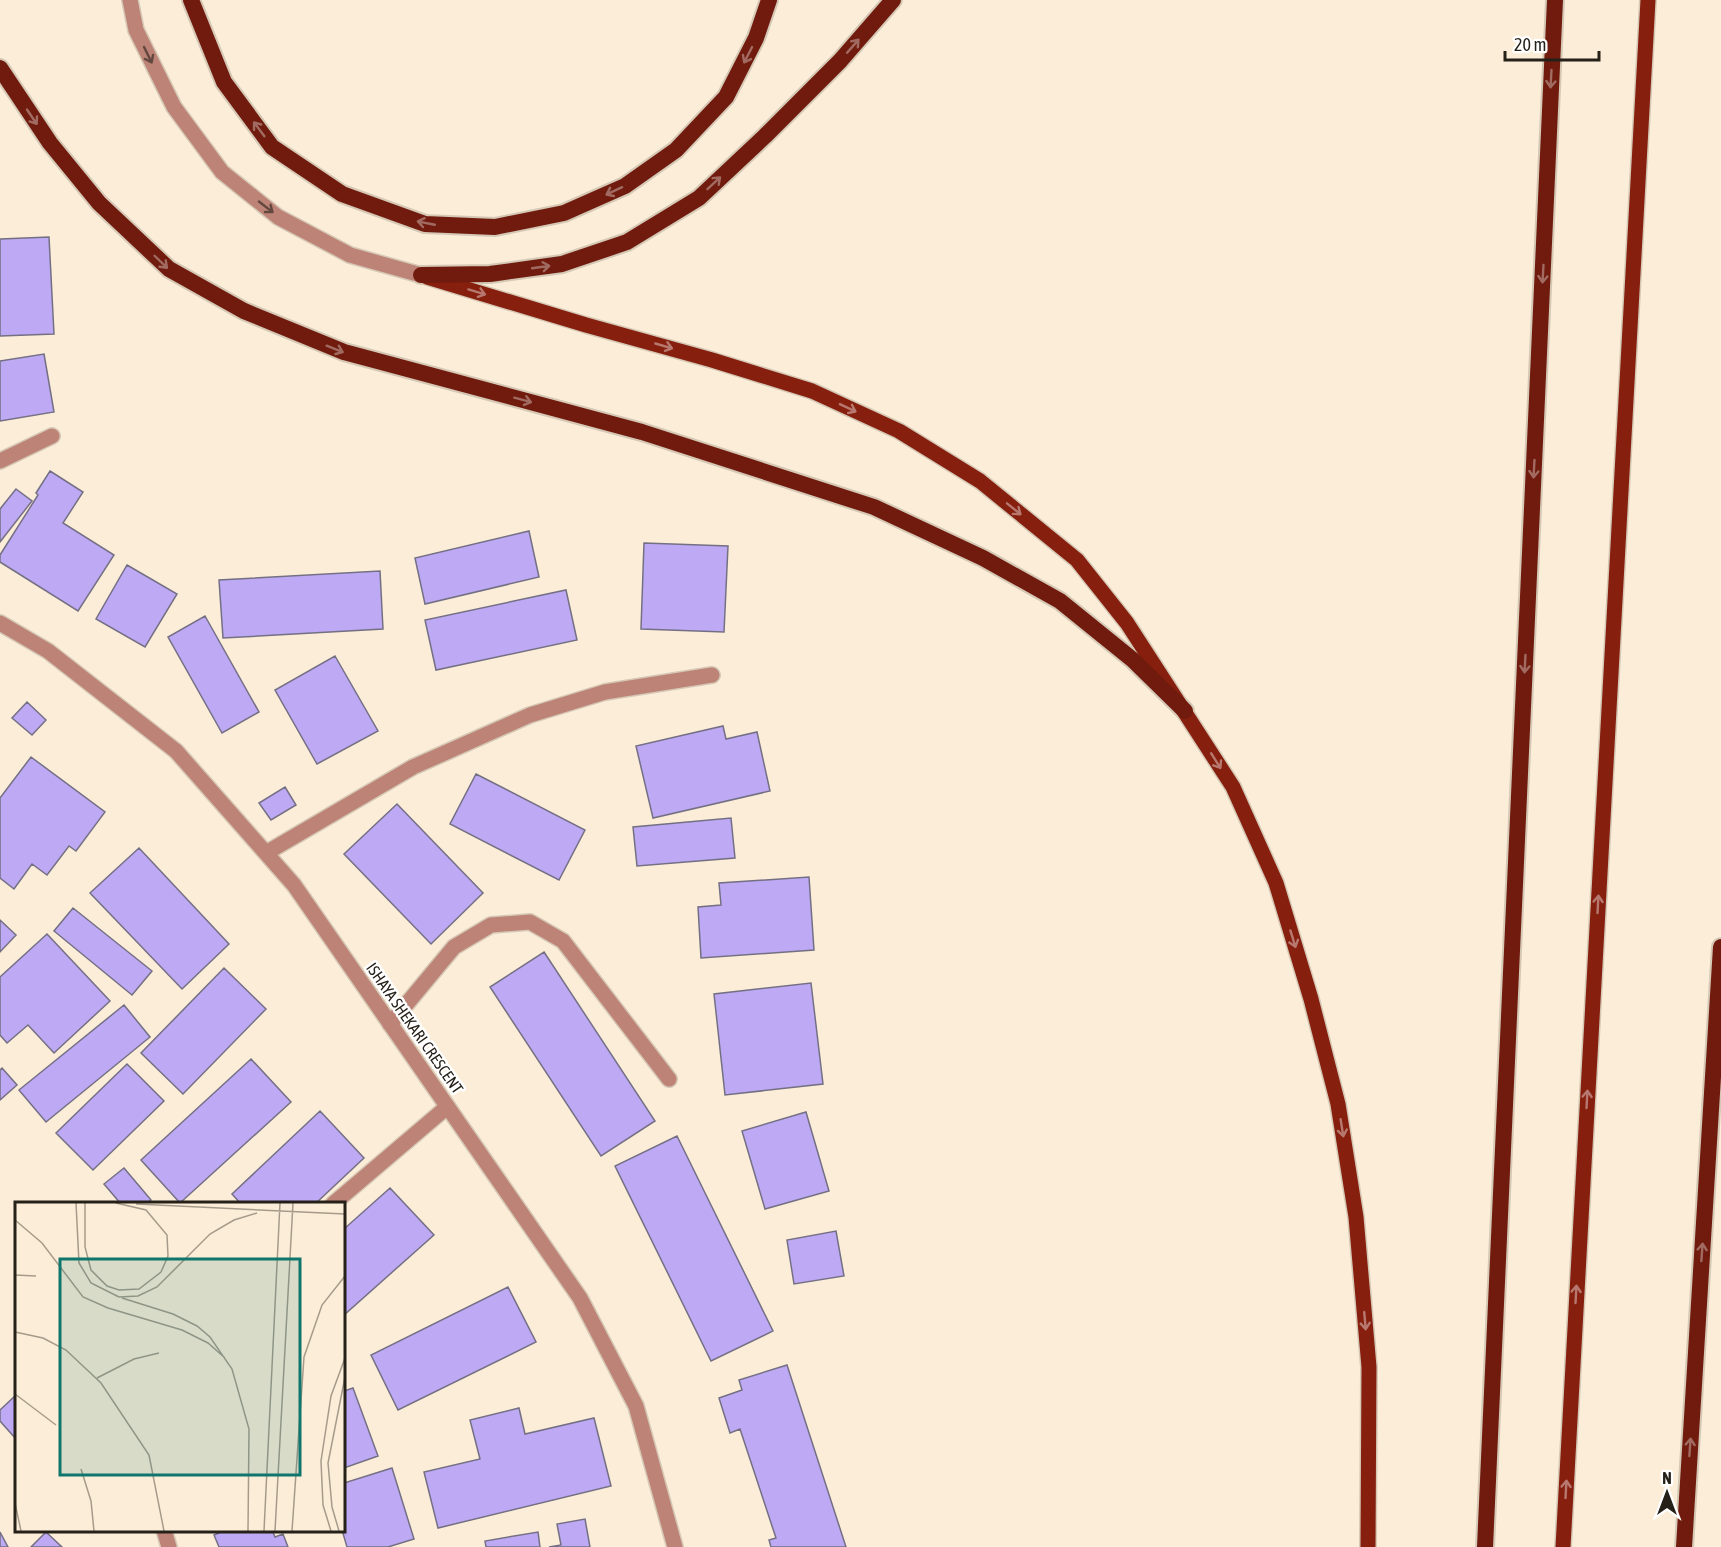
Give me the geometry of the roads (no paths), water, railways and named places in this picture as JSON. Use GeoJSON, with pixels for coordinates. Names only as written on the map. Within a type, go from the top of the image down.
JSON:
{"type":"FeatureCollection","features":[{"type":"Feature","properties":{"kind":"highway"},"geometry":{"type":"LineString","coordinates":[[191,0],[224,82],[272,147],[342,194],[425,224],[495,228],[564,213],[625,186],[676,150],[726,97],[756,38],[768,0]]}},
{"type":"Feature","properties":{"kind":"highway"},"geometry":{"type":"LineString","coordinates":[[421,275],[490,274],[562,264],[627,242],[699,198],[840,61],[893,0]]}},
{"type":"Feature","properties":{"kind":"highway"},"geometry":{"type":"LineString","coordinates":[[1485,1547],[1555,0]]}},
{"type":"Feature","properties":{"kind":"highway"},"geometry":{"type":"LineString","coordinates":[[0,68],[50,143],[99,203],[169,269],[235,305],[344,352],[642,432],[874,507],[983,558],[1060,602],[1133,660],[1185,711]]}},
{"type":"Feature","properties":{"kind":"highway"},"geometry":{"type":"LineString","coordinates":[[1684,1547],[1721,947]]}},
{"type":"Feature","properties":{"kind":"main road"},"geometry":{"type":"LineString","coordinates":[[1563,1547],[1648,0]]}},
{"type":"Feature","properties":{"kind":"main road"},"geometry":{"type":"LineString","coordinates":[[421,275],[712,360],[812,392],[899,431],[980,481],[1077,560],[1127,623],[1233,787],[1276,883],[1311,999],[1338,1104],[1356,1217],[1370,1367],[1368,1547]]}},
{"type":"Feature","properties":{"kind":"street"},"geometry":{"type":"LineString","coordinates":[[130,0],[136,30],[174,107],[222,172],[278,216],[350,255],[421,275]]}},
{"type":"Feature","properties":{"kind":"street"},"geometry":{"type":"LineString","coordinates":[[0,461],[52,436]]}},
{"type":"Feature","properties":{"kind":"street","name":"ISHAYA SHEKARI CRESCENT"},"geometry":{"type":"LineString","coordinates":[[0,623],[48,651],[176,751],[294,885],[585,1308],[636,1406],[675,1547]]}},
{"type":"Feature","properties":{"kind":"street"},"geometry":{"type":"LineString","coordinates":[[266,853],[413,766],[530,715],[605,692],[712,675]]}},
{"type":"Feature","properties":{"kind":"street"},"geometry":{"type":"LineString","coordinates":[[390,1023],[454,947],[491,925],[530,922],[563,941],[669,1079]]}},
{"type":"Feature","properties":{"kind":"street"},"geometry":{"type":"LineString","coordinates":[[334,1202],[447,1107]]}},
{"type":"Feature","properties":{"kind":"street"},"geometry":{"type":"LineString","coordinates":[[165,1532],[169,1547]]}}]}
